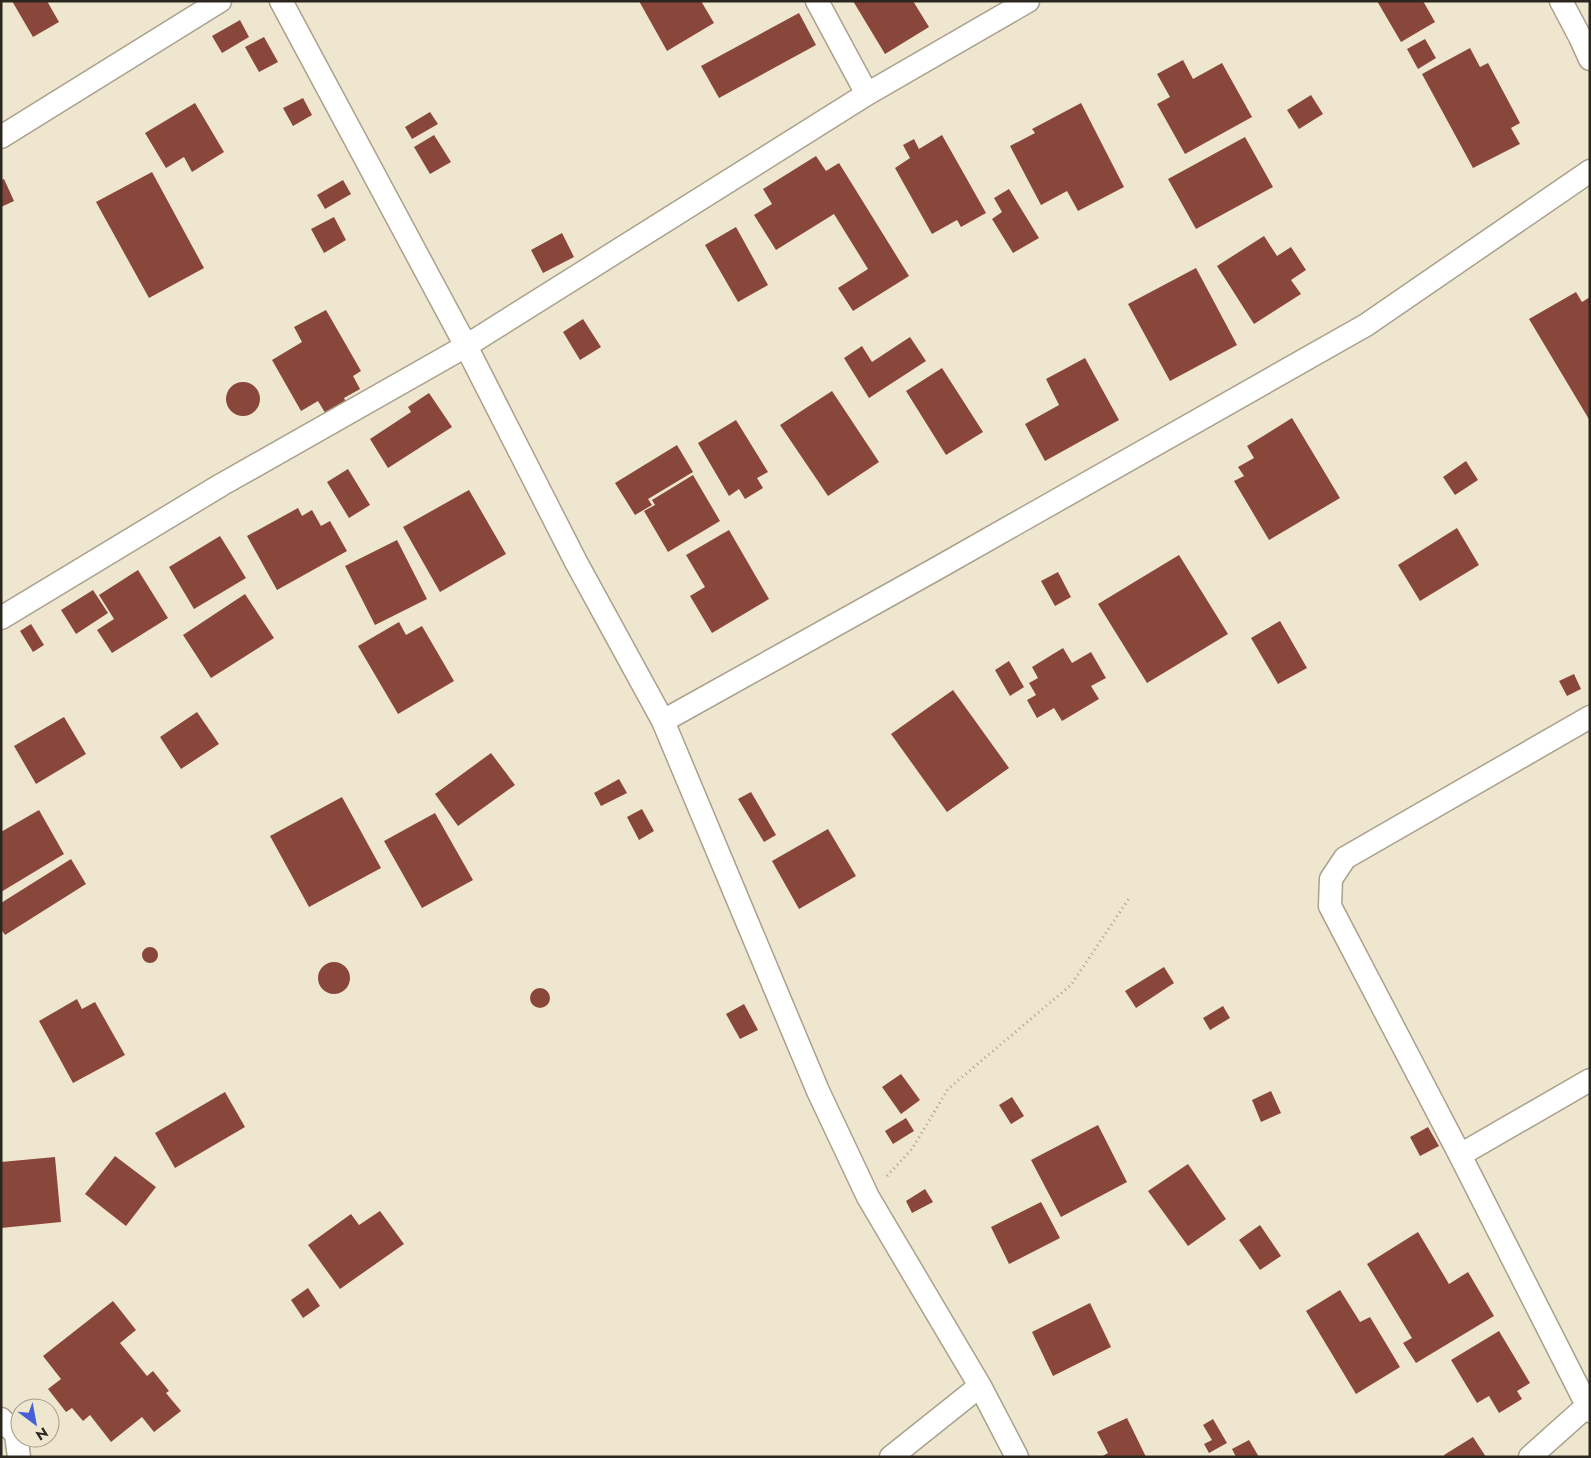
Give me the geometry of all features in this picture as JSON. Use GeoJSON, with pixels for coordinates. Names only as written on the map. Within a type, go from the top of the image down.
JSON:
{"type":"FeatureCollection","features":[{"type":"Feature","properties":{"kind":"street"},"geometry":{"type":"LineString","coordinates":[[1,136],[220,1]]}},
{"type":"Feature","properties":{"kind":"street"},"geometry":{"type":"LineString","coordinates":[[281,1],[466,346],[576,562],[663,721],[818,1092],[868,1196],[980,1386],[1017,1457]]}},
{"type":"Feature","properties":{"kind":"street"},"geometry":{"type":"LineString","coordinates":[[817,1],[867,94]]}},
{"type":"Feature","properties":{"kind":"street"},"geometry":{"type":"LineString","coordinates":[[1,618],[221,485],[466,346],[867,94],[1028,1]]}},
{"type":"Feature","properties":{"kind":"street"},"geometry":{"type":"LineString","coordinates":[[1562,1],[1585,37],[1590,59]]}},
{"type":"Feature","properties":{"kind":"street"},"geometry":{"type":"LineString","coordinates":[[663,721],[1366,326],[1590,171]]}},
{"type":"Feature","properties":{"kind":"street"},"geometry":{"type":"LineString","coordinates":[[1530,1457],[1588,1408],[1460,1155],[1330,906],[1331,879],[1345,858],[1590,717]]}},
{"type":"Feature","properties":{"kind":"street"},"geometry":{"type":"LineString","coordinates":[[1460,1155],[1590,1080]]}},
{"type":"Feature","properties":{"kind":"street"},"geometry":{"type":"LineString","coordinates":[[891,1457],[980,1386]]}},
{"type":"Feature","properties":{"kind":"street"},"geometry":{"type":"LineString","coordinates":[[1,1419],[16,1434],[19,1457]]}},
{"type":"Feature","properties":{"kind":"path"},"geometry":{"type":"LineString","coordinates":[[868,1196],[912,1149],[948,1089],[1071,985],[1130,897]]}},
{"type":"Feature","properties":{"kind":"building"},"geometry":{"type":"Polygon","coordinates":[[[12,1],[47,1],[59,22],[33,37],[12,1]]]}},
{"type":"Feature","properties":{"kind":"building"},"geometry":{"type":"Polygon","coordinates":[[[639,1],[701,1],[714,23],[667,51],[639,1]]]}},
{"type":"Feature","properties":{"kind":"building"},"geometry":{"type":"Polygon","coordinates":[[[853,1],[913,1],[929,27],[885,54],[853,1]]]}},
{"type":"Feature","properties":{"kind":"building"},"geometry":{"type":"Polygon","coordinates":[[[1377,1],[1423,1],[1435,22],[1401,42],[1377,1]]]}},
{"type":"Feature","properties":{"kind":"building"},"geometry":{"type":"Polygon","coordinates":[[[799,13],[816,45],[719,98],[701,66],[799,13]]]}},
{"type":"Feature","properties":{"kind":"building"},"geometry":{"type":"Polygon","coordinates":[[[240,20],[249,37],[222,53],[212,36],[240,20]]]}},
{"type":"Feature","properties":{"kind":"building"},"geometry":{"type":"Polygon","coordinates":[[[264,37],[278,62],[259,72],[245,47],[264,37]]]}},
{"type":"Feature","properties":{"kind":"building"},"geometry":{"type":"Polygon","coordinates":[[[1425,39],[1436,58],[1418,69],[1407,49],[1425,39]]]}},
{"type":"Feature","properties":{"kind":"building"},"geometry":{"type":"Polygon","coordinates":[[[1470,48],[1480,67],[1488,63],[1520,123],[1511,128],[1520,144],[1473,168],[1422,74],[1470,48]]]}},
{"type":"Feature","properties":{"kind":"building"},"geometry":{"type":"Polygon","coordinates":[[[1183,60],[1193,79],[1222,63],[1252,117],[1185,154],[1157,104],[1170,97],[1157,74],[1183,60]]]}},
{"type":"Feature","properties":{"kind":"building"},"geometry":{"type":"Polygon","coordinates":[[[1311,95],[1323,114],[1299,129],[1287,110],[1311,95]]]}},
{"type":"Feature","properties":{"kind":"building"},"geometry":{"type":"Polygon","coordinates":[[[303,98],[312,115],[293,126],[283,108],[303,98]]]}},
{"type":"Feature","properties":{"kind":"building"},"geometry":{"type":"Polygon","coordinates":[[[195,103],[224,152],[192,172],[184,157],[166,168],[145,133],[195,103]]]}},
{"type":"Feature","properties":{"kind":"building"},"geometry":{"type":"Polygon","coordinates":[[[1081,103],[1124,187],[1078,211],[1067,191],[1041,205],[1010,146],[1035,133],[1032,129],[1081,103]]]}},
{"type":"Feature","properties":{"kind":"building"},"geometry":{"type":"Polygon","coordinates":[[[430,112],[438,124],[412,139],[405,127],[430,112]]]}},
{"type":"Feature","properties":{"kind":"building"},"geometry":{"type":"Polygon","coordinates":[[[434,135],[451,162],[430,174],[414,147],[434,135]]]}},
{"type":"Feature","properties":{"kind":"building"},"geometry":{"type":"Polygon","coordinates":[[[942,135],[986,213],[961,227],[957,220],[932,234],[895,168],[910,158],[903,145],[914,139],[919,149],[942,135]]]}},
{"type":"Feature","properties":{"kind":"building"},"geometry":{"type":"Polygon","coordinates":[[[1245,137],[1273,187],[1196,229],[1168,179],[1245,137]]]}},
{"type":"Feature","properties":{"kind":"building"},"geometry":{"type":"Polygon","coordinates":[[[816,156],[826,171],[839,163],[909,276],[853,311],[838,288],[868,269],[834,214],[776,250],[754,215],[772,204],[763,189],[816,156]]]}},
{"type":"Feature","properties":{"kind":"building"},"geometry":{"type":"Polygon","coordinates":[[[152,172],[204,268],[149,298],[96,202],[152,172]]]}},
{"type":"Feature","properties":{"kind":"building"},"geometry":{"type":"Polygon","coordinates":[[[4,179],[14,201],[1,207],[1,180],[4,179]]]}},
{"type":"Feature","properties":{"kind":"building"},"geometry":{"type":"Polygon","coordinates":[[[343,180],[351,194],[325,209],[317,195],[343,180]]]}},
{"type":"Feature","properties":{"kind":"building"},"geometry":{"type":"Polygon","coordinates":[[[1009,189],[1039,238],[1013,253],[992,219],[1002,212],[994,198],[1009,189]]]}},
{"type":"Feature","properties":{"kind":"building"},"geometry":{"type":"Polygon","coordinates":[[[334,217],[346,240],[324,253],[311,229],[334,217]]]}},
{"type":"Feature","properties":{"kind":"building"},"geometry":{"type":"Polygon","coordinates":[[[736,227],[768,285],[738,302],[705,245],[736,227]]]}},
{"type":"Feature","properties":{"kind":"building"},"geometry":{"type":"Polygon","coordinates":[[[562,233],[574,257],[543,273],[531,250],[562,233]]]}},
{"type":"Feature","properties":{"kind":"building"},"geometry":{"type":"Polygon","coordinates":[[[1264,236],[1277,256],[1291,247],[1306,270],[1291,280],[1301,294],[1254,324],[1217,266],[1264,236]]]}},
{"type":"Feature","properties":{"kind":"building"},"geometry":{"type":"Polygon","coordinates":[[[1196,268],[1237,345],[1170,381],[1128,304],[1196,268]]]}},
{"type":"Feature","properties":{"kind":"building"},"geometry":{"type":"Polygon","coordinates":[[[1576,292],[1582,302],[1590,297],[1590,421],[1529,319],[1576,292]]]}},
{"type":"Feature","properties":{"kind":"building"},"geometry":{"type":"Polygon","coordinates":[[[326,310],[361,371],[353,376],[360,389],[344,398],[347,404],[327,416],[318,401],[301,411],[272,360],[302,342],[294,327],[326,310]]]}},
{"type":"Feature","properties":{"kind":"building"},"geometry":{"type":"Polygon","coordinates":[[[583,319],[601,347],[580,360],[563,332],[583,319]]]}},
{"type":"Feature","properties":{"kind":"building"},"geometry":{"type":"Polygon","coordinates":[[[910,337],[926,361],[869,398],[844,358],[862,346],[872,362],[910,337]]]}},
{"type":"Feature","properties":{"kind":"building"},"geometry":{"type":"Polygon","coordinates":[[[1085,358],[1119,420],[1045,461],[1025,424],[1059,405],[1046,379],[1085,358]]]}},
{"type":"Feature","properties":{"kind":"building"},"geometry":{"type":"Polygon","coordinates":[[[942,368],[983,432],[946,455],[906,391],[942,368]]]}},
{"type":"Feature","properties":{"kind":"building"},"geometry":{"type":"Polygon","coordinates":[[[243,382],[250,383],[255,387],[259,392],[259,406],[255,411],[250,415],[243,416],[236,415],[231,411],[227,406],[226,399],[227,392],[231,387],[236,383],[243,382]]]}},
{"type":"Feature","properties":{"kind":"building"},"geometry":{"type":"Polygon","coordinates":[[[832,391],[879,462],[828,496],[780,425],[832,391]]]}},
{"type":"Feature","properties":{"kind":"building"},"geometry":{"type":"Polygon","coordinates":[[[429,393],[452,427],[388,468],[370,439],[411,412],[408,407],[429,393]]]}},
{"type":"Feature","properties":{"kind":"building"},"geometry":{"type":"Polygon","coordinates":[[[1292,418],[1340,498],[1269,540],[1234,481],[1244,476],[1238,467],[1254,458],[1247,446],[1292,418]]]}},
{"type":"Feature","properties":{"kind":"building"},"geometry":{"type":"Polygon","coordinates":[[[736,420],[768,472],[757,478],[763,488],[745,499],[739,489],[729,496],[698,443],[736,420]]]}},
{"type":"Feature","properties":{"kind":"building"},"geometry":{"type":"Polygon","coordinates":[[[677,445],[693,472],[648,499],[652,505],[635,515],[615,483],[677,445]]]}},
{"type":"Feature","properties":{"kind":"building"},"geometry":{"type":"Polygon","coordinates":[[[1466,461],[1478,480],[1455,495],[1443,477],[1466,461]]]}},
{"type":"Feature","properties":{"kind":"building"},"geometry":{"type":"Polygon","coordinates":[[[348,469],[370,505],[349,518],[327,482],[348,469]]]}},
{"type":"Feature","properties":{"kind":"building"},"geometry":{"type":"Polygon","coordinates":[[[693,475],[720,521],[668,552],[644,511],[655,505],[652,500],[693,475]]]}},
{"type":"Feature","properties":{"kind":"building"},"geometry":{"type":"Polygon","coordinates":[[[469,490],[506,554],[440,592],[403,527],[469,490]]]}},
{"type":"Feature","properties":{"kind":"building"},"geometry":{"type":"Polygon","coordinates":[[[298,508],[302,516],[312,510],[321,526],[330,521],[347,551],[277,590],[247,536],[298,508]]]}},
{"type":"Feature","properties":{"kind":"building"},"geometry":{"type":"Polygon","coordinates":[[[1457,528],[1479,565],[1420,601],[1398,565],[1457,528]]]}},
{"type":"Feature","properties":{"kind":"building"},"geometry":{"type":"Polygon","coordinates":[[[729,530],[769,599],[712,633],[690,596],[705,587],[686,555],[729,530]]]}},
{"type":"Feature","properties":{"kind":"building"},"geometry":{"type":"Polygon","coordinates":[[[220,536],[246,578],[194,609],[169,567],[220,536]]]}},
{"type":"Feature","properties":{"kind":"building"},"geometry":{"type":"Polygon","coordinates":[[[397,540],[427,599],[375,625],[345,566],[397,540]]]}},
{"type":"Feature","properties":{"kind":"building"},"geometry":{"type":"Polygon","coordinates":[[[1179,555],[1228,634],[1147,683],[1098,604],[1179,555]]]}},
{"type":"Feature","properties":{"kind":"building"},"geometry":{"type":"Polygon","coordinates":[[[138,570],[168,618],[112,653],[97,630],[114,619],[99,595],[138,570]]]}},
{"type":"Feature","properties":{"kind":"building"},"geometry":{"type":"Polygon","coordinates":[[[1058,572],[1071,597],[1055,606],[1041,581],[1058,572]]]}},
{"type":"Feature","properties":{"kind":"building"},"geometry":{"type":"Polygon","coordinates":[[[93,590],[108,613],[76,634],[61,610],[93,590]]]}},
{"type":"Feature","properties":{"kind":"building"},"geometry":{"type":"Polygon","coordinates":[[[245,594],[274,638],[211,678],[183,635],[245,594]]]}},
{"type":"Feature","properties":{"kind":"building"},"geometry":{"type":"Polygon","coordinates":[[[1280,621],[1307,668],[1278,684],[1251,638],[1280,621]]]}},
{"type":"Feature","properties":{"kind":"building"},"geometry":{"type":"Polygon","coordinates":[[[399,622],[406,635],[422,626],[454,681],[398,714],[358,646],[399,622]]]}},
{"type":"Feature","properties":{"kind":"building"},"geometry":{"type":"Polygon","coordinates":[[[31,624],[44,645],[33,652],[20,631],[31,624]]]}},
{"type":"Feature","properties":{"kind":"building"},"geometry":{"type":"Polygon","coordinates":[[[1063,648],[1072,663],[1091,652],[1106,678],[1091,686],[1099,699],[1062,721],[1054,708],[1037,718],[1027,700],[1036,695],[1029,683],[1038,678],[1032,667],[1063,648]]]}},
{"type":"Feature","properties":{"kind":"building"},"geometry":{"type":"Polygon","coordinates":[[[1009,661],[1024,687],[1010,696],[995,670],[1009,661]]]}},
{"type":"Feature","properties":{"kind":"building"},"geometry":{"type":"Polygon","coordinates":[[[1574,674],[1581,689],[1567,696],[1559,681],[1574,674]]]}},
{"type":"Feature","properties":{"kind":"building"},"geometry":{"type":"Polygon","coordinates":[[[953,690],[1009,768],[947,812],[891,734],[953,690]]]}},
{"type":"Feature","properties":{"kind":"building"},"geometry":{"type":"Polygon","coordinates":[[[197,712],[219,744],[181,769],[160,737],[197,712]]]}},
{"type":"Feature","properties":{"kind":"building"},"geometry":{"type":"Polygon","coordinates":[[[64,717],[86,754],[36,784],[14,746],[64,717]]]}},
{"type":"Feature","properties":{"kind":"building"},"geometry":{"type":"Polygon","coordinates":[[[491,753],[515,785],[458,826],[435,794],[491,753]]]}},
{"type":"Feature","properties":{"kind":"building"},"geometry":{"type":"Polygon","coordinates":[[[619,779],[627,793],[601,806],[594,793],[619,779]]]}},
{"type":"Feature","properties":{"kind":"building"},"geometry":{"type":"Polygon","coordinates":[[[751,792],[776,835],[764,842],[738,799],[751,792]]]}},
{"type":"Feature","properties":{"kind":"building"},"geometry":{"type":"Polygon","coordinates":[[[342,797],[381,868],[309,907],[270,836],[342,797]]]}},
{"type":"Feature","properties":{"kind":"building"},"geometry":{"type":"Polygon","coordinates":[[[642,809],[654,831],[639,840],[627,817],[642,809]]]}},
{"type":"Feature","properties":{"kind":"building"},"geometry":{"type":"Polygon","coordinates":[[[39,810],[64,854],[1,892],[1,832],[39,810]]]}},
{"type":"Feature","properties":{"kind":"building"},"geometry":{"type":"Polygon","coordinates":[[[435,813],[473,880],[422,908],[384,841],[435,813]]]}},
{"type":"Feature","properties":{"kind":"building"},"geometry":{"type":"Polygon","coordinates":[[[828,829],[856,876],[799,909],[772,861],[828,829]]]}},
{"type":"Feature","properties":{"kind":"building"},"geometry":{"type":"Polygon","coordinates":[[[71,859],[86,884],[5,935],[1,929],[1,903],[71,859]]]}},
{"type":"Feature","properties":{"kind":"building"},"geometry":{"type":"Polygon","coordinates":[[[147,947],[153,947],[158,952],[156,961],[147,963],[142,958],[142,952],[147,947]]]}},
{"type":"Feature","properties":{"kind":"building"},"geometry":{"type":"Polygon","coordinates":[[[334,962],[340,963],[345,967],[349,972],[349,984],[345,989],[340,993],[334,994],[328,993],[323,989],[319,984],[318,978],[319,972],[323,967],[328,963],[334,962]]]}},
{"type":"Feature","properties":{"kind":"building"},"geometry":{"type":"Polygon","coordinates":[[[1164,967],[1174,983],[1136,1008],[1125,991],[1164,967]]]}},
{"type":"Feature","properties":{"kind":"building"},"geometry":{"type":"Polygon","coordinates":[[[540,988],[547,991],[550,998],[547,1005],[540,1008],[533,1005],[530,998],[533,991],[540,988]]]}},
{"type":"Feature","properties":{"kind":"building"},"geometry":{"type":"Polygon","coordinates":[[[77,999],[82,1009],[95,1002],[125,1055],[73,1083],[39,1021],[77,999]]]}},
{"type":"Feature","properties":{"kind":"building"},"geometry":{"type":"Polygon","coordinates":[[[744,1004],[758,1030],[740,1039],[726,1014],[744,1004]]]}},
{"type":"Feature","properties":{"kind":"building"},"geometry":{"type":"Polygon","coordinates":[[[1223,1006],[1230,1018],[1210,1030],[1203,1018],[1223,1006]]]}},
{"type":"Feature","properties":{"kind":"building"},"geometry":{"type":"Polygon","coordinates":[[[901,1074],[920,1100],[901,1114],[882,1087],[901,1074]]]}},
{"type":"Feature","properties":{"kind":"building"},"geometry":{"type":"Polygon","coordinates":[[[1271,1091],[1281,1113],[1261,1122],[1252,1100],[1271,1091]]]}},
{"type":"Feature","properties":{"kind":"building"},"geometry":{"type":"Polygon","coordinates":[[[225,1092],[245,1127],[175,1168],[155,1133],[225,1092]]]}},
{"type":"Feature","properties":{"kind":"building"},"geometry":{"type":"Polygon","coordinates":[[[1012,1097],[1024,1116],[1011,1124],[999,1105],[1012,1097]]]}},
{"type":"Feature","properties":{"kind":"building"},"geometry":{"type":"Polygon","coordinates":[[[906,1118],[914,1131],[893,1144],[885,1131],[906,1118]]]}},
{"type":"Feature","properties":{"kind":"building"},"geometry":{"type":"Polygon","coordinates":[[[1098,1125],[1127,1182],[1061,1217],[1031,1160],[1098,1125]]]}},
{"type":"Feature","properties":{"kind":"building"},"geometry":{"type":"Polygon","coordinates":[[[1428,1127],[1439,1146],[1420,1156],[1410,1137],[1428,1127]]]}},
{"type":"Feature","properties":{"kind":"building"},"geometry":{"type":"Polygon","coordinates":[[[115,1156],[156,1187],[126,1226],[85,1194],[115,1156]]]}},
{"type":"Feature","properties":{"kind":"building"},"geometry":{"type":"Polygon","coordinates":[[[55,1157],[61,1222],[1,1228],[1,1162],[55,1157]]]}},
{"type":"Feature","properties":{"kind":"building"},"geometry":{"type":"Polygon","coordinates":[[[1188,1164],[1226,1219],[1188,1246],[1148,1191],[1188,1164]]]}},
{"type":"Feature","properties":{"kind":"building"},"geometry":{"type":"Polygon","coordinates":[[[925,1189],[933,1202],[912,1213],[906,1201],[925,1189]]]}},
{"type":"Feature","properties":{"kind":"building"},"geometry":{"type":"Polygon","coordinates":[[[1041,1202],[1060,1238],[1009,1264],[991,1227],[1041,1202]]]}},
{"type":"Feature","properties":{"kind":"building"},"geometry":{"type":"Polygon","coordinates":[[[380,1211],[404,1244],[340,1289],[308,1245],[351,1214],[359,1225],[380,1211]]]}},
{"type":"Feature","properties":{"kind":"building"},"geometry":{"type":"Polygon","coordinates":[[[1260,1225],[1281,1256],[1260,1270],[1239,1240],[1260,1225]]]}},
{"type":"Feature","properties":{"kind":"building"},"geometry":{"type":"Polygon","coordinates":[[[1418,1232],[1449,1284],[1468,1272],[1494,1316],[1416,1363],[1403,1343],[1412,1338],[1367,1264],[1418,1232]]]}},
{"type":"Feature","properties":{"kind":"building"},"geometry":{"type":"Polygon","coordinates":[[[308,1288],[320,1306],[303,1318],[291,1300],[308,1288]]]}},
{"type":"Feature","properties":{"kind":"building"},"geometry":{"type":"Polygon","coordinates":[[[1340,1290],[1360,1322],[1370,1317],[1400,1367],[1356,1394],[1306,1311],[1340,1290]]]}},
{"type":"Feature","properties":{"kind":"building"},"geometry":{"type":"Polygon","coordinates":[[[113,1301],[136,1330],[120,1343],[147,1376],[153,1371],[169,1391],[166,1393],[181,1411],[154,1432],[142,1417],[111,1442],[90,1415],[83,1421],[72,1408],[66,1412],[60,1404],[60,1398],[55,1398],[48,1389],[61,1379],[43,1356],[113,1301]]]}},
{"type":"Feature","properties":{"kind":"building"},"geometry":{"type":"Polygon","coordinates":[[[1090,1303],[1111,1347],[1053,1376],[1032,1332],[1090,1303]]]}},
{"type":"Feature","properties":{"kind":"building"},"geometry":{"type":"Polygon","coordinates":[[[1499,1331],[1530,1383],[1517,1391],[1522,1399],[1499,1413],[1489,1396],[1477,1403],[1451,1360],[1499,1331]]]}},
{"type":"Feature","properties":{"kind":"building"},"geometry":{"type":"Polygon","coordinates":[[[1127,1418],[1146,1457],[1101,1457],[1108,1453],[1097,1432],[1127,1418]]]}},
{"type":"Feature","properties":{"kind":"building"},"geometry":{"type":"Polygon","coordinates":[[[1213,1419],[1227,1443],[1209,1453],[1204,1444],[1212,1440],[1203,1425],[1213,1419]]]}},
{"type":"Feature","properties":{"kind":"building"},"geometry":{"type":"Polygon","coordinates":[[[1473,1437],[1486,1457],[1445,1457],[1444,1455],[1473,1437]]]}},
{"type":"Feature","properties":{"kind":"building"},"geometry":{"type":"Polygon","coordinates":[[[1249,1440],[1259,1457],[1236,1457],[1232,1449],[1249,1440]]]}}]}
